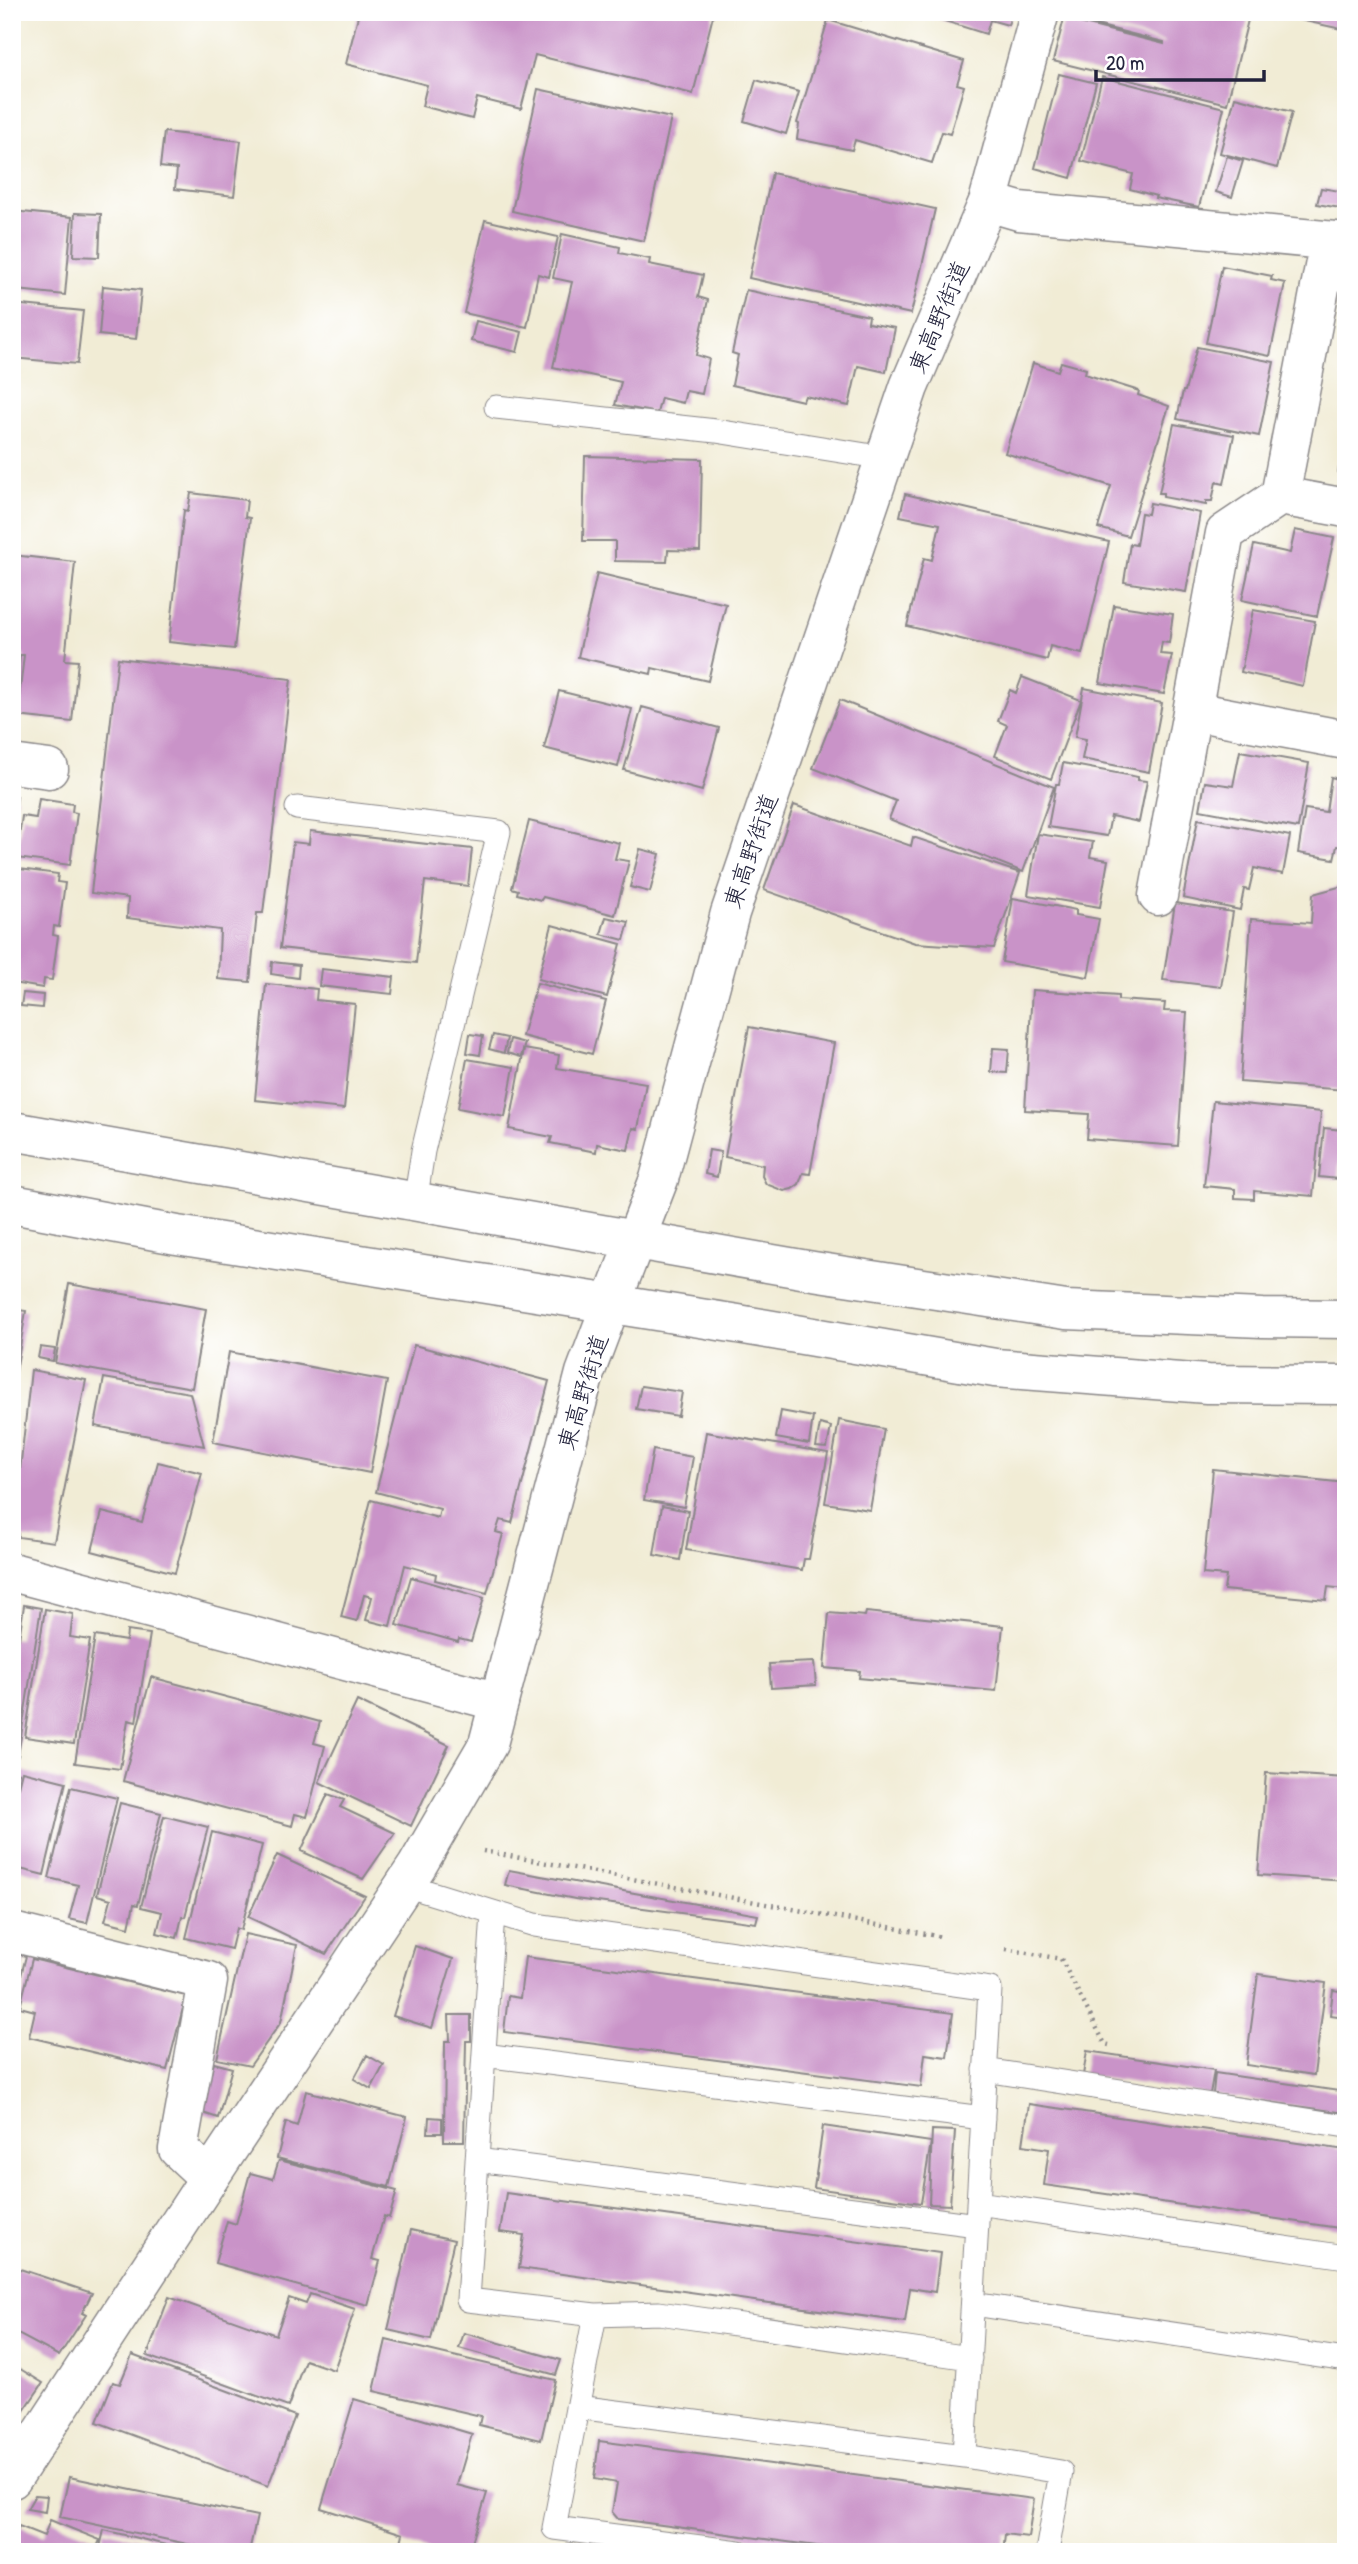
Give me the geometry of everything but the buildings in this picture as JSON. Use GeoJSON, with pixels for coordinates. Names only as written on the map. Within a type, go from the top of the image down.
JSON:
{"type":"FeatureCollection","features":[{"type":"Feature","properties":{"kind":"street","name":"東高野街道"},"geometry":{"type":"LineString","coordinates":[[12,2479],[405,1885],[488,1744],[584,1373],[659,1179],[730,913],[909,387],[988,202],[1040,12]]}},
{"type":"Feature","properties":{"kind":"street"},"geometry":{"type":"LineString","coordinates":[[988,202],[1019,211],[1337,242],[1280,496],[1225,533],[1158,896]]}},
{"type":"Feature","properties":{"kind":"street"},"geometry":{"type":"LineString","coordinates":[[1280,496],[1346,508]]}},
{"type":"Feature","properties":{"kind":"street"},"geometry":{"type":"LineString","coordinates":[[1193,711],[1346,740]]}},
{"type":"Feature","properties":{"kind":"street"},"geometry":{"type":"LineString","coordinates":[[12,764],[49,769]]}},
{"type":"Feature","properties":{"kind":"street"},"geometry":{"type":"LineString","coordinates":[[12,1131],[635,1241],[1066,1310],[1262,1318],[1346,1318]]}},
{"type":"Feature","properties":{"kind":"street"},"geometry":{"type":"LineString","coordinates":[[12,1204],[177,1235],[995,1368],[1208,1384],[1346,1385]]}},
{"type":"Feature","properties":{"kind":"street"},"geometry":{"type":"LineString","coordinates":[[12,1572],[499,1702]]}},
{"type":"Feature","properties":{"kind":"street"},"geometry":{"type":"LineString","coordinates":[[12,1932],[208,1981],[178,2149],[209,2178]]}},
{"type":"Feature","properties":{"kind":"lane"},"geometry":{"type":"LineString","coordinates":[[496,407],[716,431],[885,458]]}},
{"type":"Feature","properties":{"kind":"lane"},"geometry":{"type":"LineString","coordinates":[[297,808],[499,832],[424,1151],[415,1203]]}},
{"type":"Feature","properties":{"kind":"lane"},"geometry":{"type":"LineString","coordinates":[[405,1885],[535,1925],[990,1989],[964,2456]]}},
{"type":"Feature","properties":{"kind":"lane"},"geometry":{"type":"LineString","coordinates":[[493,1913],[468,2300],[595,2315],[659,2313],[970,2358]]}},
{"type":"Feature","properties":{"kind":"lane"},"geometry":{"type":"LineString","coordinates":[[484,2055],[983,2118]]}},
{"type":"Feature","properties":{"kind":"lane"},"geometry":{"type":"LineString","coordinates":[[985,2070],[1346,2126]]}},
{"type":"Feature","properties":{"kind":"lane"},"geometry":{"type":"LineString","coordinates":[[477,2160],[1346,2257]]}},
{"type":"Feature","properties":{"kind":"lane"},"geometry":{"type":"LineString","coordinates":[[973,2305],[1346,2360]]}},
{"type":"Feature","properties":{"kind":"lane"},"geometry":{"type":"LineString","coordinates":[[595,2315],[554,2528],[739,2552]]}},
{"type":"Feature","properties":{"kind":"lane"},"geometry":{"type":"LineString","coordinates":[[577,2407],[964,2456],[1060,2472],[1047,2552]]}}]}
